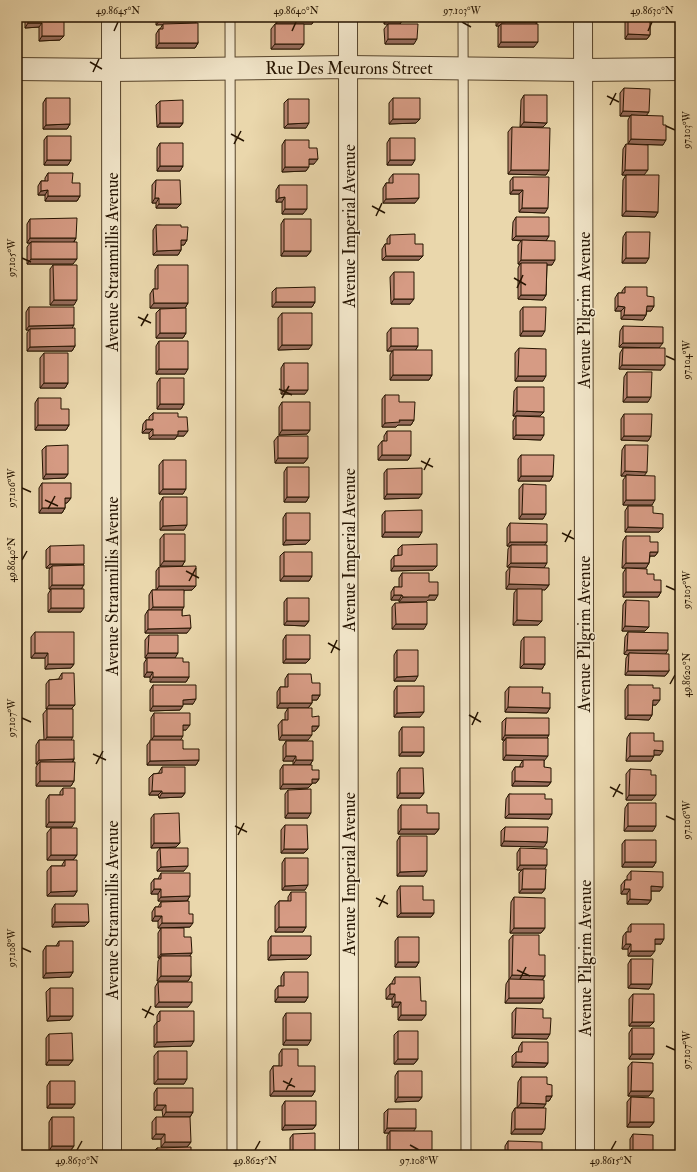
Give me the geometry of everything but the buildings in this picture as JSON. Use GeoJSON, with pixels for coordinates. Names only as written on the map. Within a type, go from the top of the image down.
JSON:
{"type":"FeatureCollection","features":[{"type":"Feature","properties":{"kind":"street","name":"Avenue Stranmillis Avenue"},"geometry":{"type":"LineString","coordinates":[[111,17],[112,1155]]}},
{"type":"Feature","properties":{"kind":"street","name":"Avenue Imperial Avenue"},"geometry":{"type":"LineString","coordinates":[[348,17],[349,1155]]}},
{"type":"Feature","properties":{"kind":"street","name":"Avenue Pilgrim Avenue"},"geometry":{"type":"LineString","coordinates":[[583,17],[586,1155]]}},
{"type":"Feature","properties":{"kind":"street","name":"Rue Des Meurons Street"},"geometry":{"type":"LineString","coordinates":[[17,70],[349,67],[583,70],[680,69]]}},
{"type":"Feature","properties":{"kind":"lane"},"geometry":{"type":"LineString","coordinates":[[230,17],[232,1155]]}},
{"type":"Feature","properties":{"kind":"lane"},"geometry":{"type":"LineString","coordinates":[[463,17],[466,1155]]}}]}
